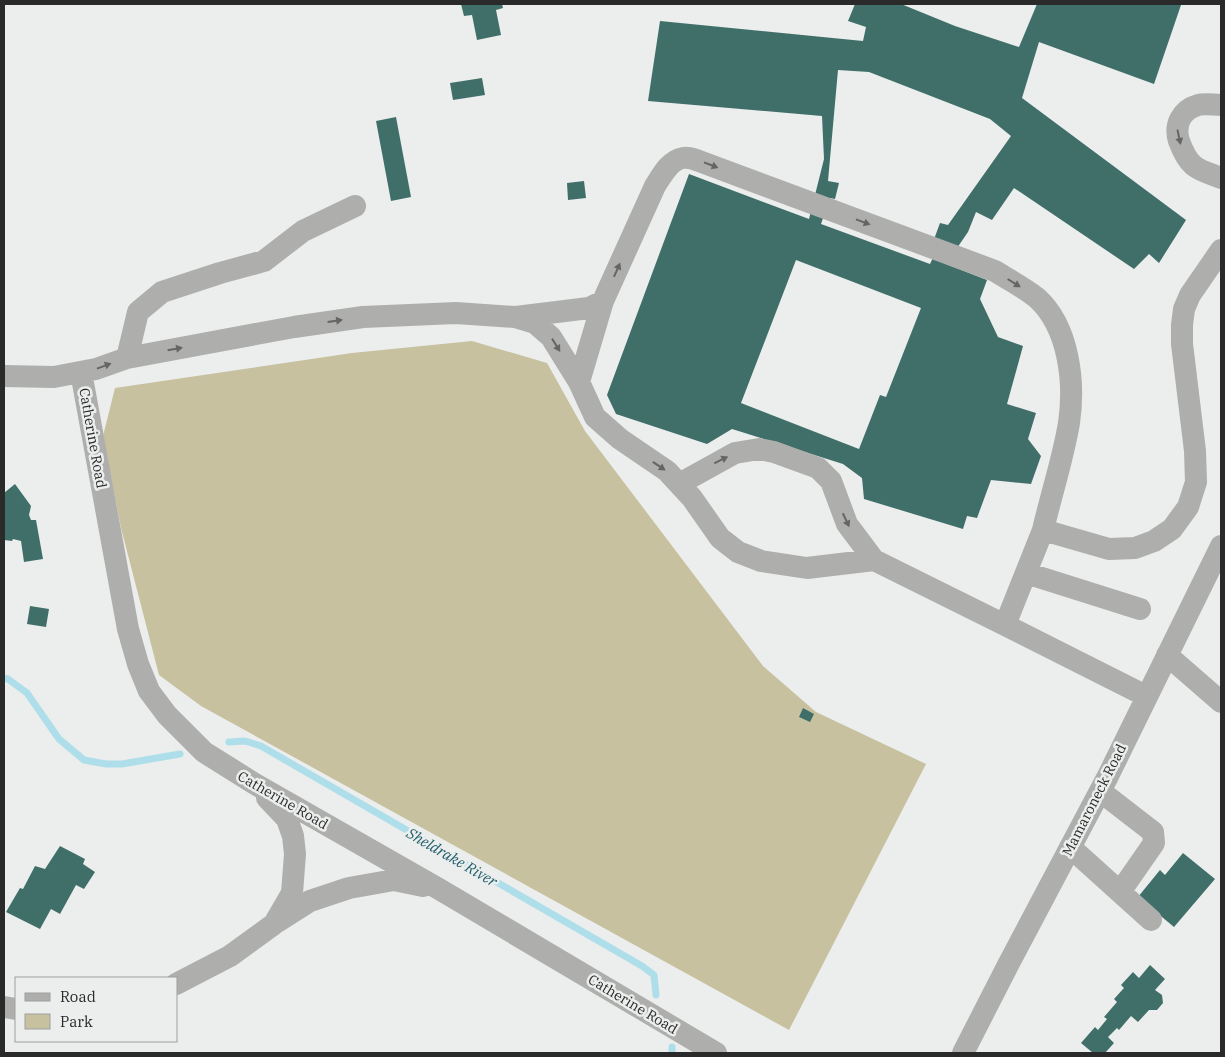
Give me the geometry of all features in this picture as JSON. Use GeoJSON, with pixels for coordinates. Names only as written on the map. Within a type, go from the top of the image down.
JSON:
{"type":"FeatureCollection","features":[{"type":"Feature","properties":{"kind":"street"},"geometry":{"type":"LineString","coordinates":[[1221,106],[1200,104],[1188,109],[1180,118],[1177,133],[1183,151],[1192,164],[1205,172],[1221,178]]}},
{"type":"Feature","properties":{"kind":"street"},"geometry":{"type":"LineString","coordinates":[[579,382],[603,301],[655,186],[664,172],[677,160],[685,157],[995,271],[1036,298],[1047,309],[1064,342],[1071,390],[1069,423],[1043,530],[1005,625]]}},
{"type":"Feature","properties":{"kind":"street"},"geometry":{"type":"LineString","coordinates":[[127,358],[138,312],[162,292],[264,260],[303,232],[355,206]]}},
{"type":"Feature","properties":{"kind":"street"},"geometry":{"type":"LineString","coordinates":[[1043,530],[1109,549],[1135,548],[1154,541],[1172,529],[1188,507],[1196,482],[1195,451],[1182,344],[1184,309],[1190,295],[1221,250]]}},
{"type":"Feature","properties":{"kind":"street"},"geometry":{"type":"LineString","coordinates":[[4,376],[54,377],[96,369],[127,358],[294,327],[364,317],[456,313],[515,317],[589,308],[603,301]]}},
{"type":"Feature","properties":{"kind":"street"},"geometry":{"type":"LineString","coordinates":[[515,317],[535,324],[551,337],[579,382],[595,417],[620,439],[667,471],[692,498],[720,538],[738,552],[761,561],[807,568],[874,560]]}},
{"type":"Feature","properties":{"kind":"street","name":"Catherine Road"},"geometry":{"type":"LineString","coordinates":[[81,372],[128,629],[138,664],[150,691],[167,715],[204,752],[255,784],[439,889],[716,1053]]}},
{"type":"Feature","properties":{"kind":"street"},"geometry":{"type":"LineString","coordinates":[[679,484],[735,453],[759,450],[774,452],[818,468],[831,481],[847,524],[874,560],[1146,696]]}},
{"type":"Feature","properties":{"kind":"street","name":"Mamaroneck Road"},"geometry":{"type":"LineString","coordinates":[[963,1053],[1100,790],[1221,546]]}},
{"type":"Feature","properties":{"kind":"street"},"geometry":{"type":"LineString","coordinates":[[1026,573],[1140,609]]}},
{"type":"Feature","properties":{"kind":"street"},"geometry":{"type":"LineString","coordinates":[[1167,655],[1221,702]]}},
{"type":"Feature","properties":{"kind":"street"},"geometry":{"type":"LineString","coordinates":[[255,784],[287,819],[293,836],[295,854],[292,893],[274,924]]}},
{"type":"Feature","properties":{"kind":"street"},"geometry":{"type":"LineString","coordinates":[[1100,790],[1153,832],[1154,843],[1120,892]]}},
{"type":"Feature","properties":{"kind":"street"},"geometry":{"type":"LineString","coordinates":[[1070,847],[1151,920]]}},
{"type":"Feature","properties":{"kind":"street"},"geometry":{"type":"LineString","coordinates":[[178,983],[230,956],[310,901],[349,888],[394,880],[439,889]]}},
{"type":"Feature","properties":{"kind":"green space"},"geometry":{"type":"Polygon","coordinates":[[[472,341],[547,363],[585,431],[763,666],[816,712],[926,764],[789,1030],[201,706],[159,675],[121,528],[103,436],[115,388],[352,353],[472,341]]]}},
{"type":"Feature","properties":{"kind":"building"},"geometry":{"type":"Polygon","coordinates":[[[461,4],[502,4],[503,8],[496,10],[501,35],[477,40],[472,15],[464,16],[461,4]]]}},
{"type":"Feature","properties":{"kind":"building"},"geometry":{"type":"Polygon","coordinates":[[[855,4],[901,4],[955,26],[1019,47],[1037,4],[1181,5],[1154,84],[1039,42],[1022,98],[1186,220],[1159,263],[1149,254],[1134,269],[1014,188],[992,220],[976,212],[968,232],[946,264],[987,280],[980,299],[998,337],[1023,346],[1007,404],[1036,413],[1028,439],[1041,456],[1031,484],[991,480],[977,518],[967,516],[963,529],[864,499],[862,478],[843,464],[732,429],[707,444],[616,414],[607,395],[689,174],[809,219],[824,159],[822,116],[648,101],[660,21],[863,41],[866,27],[848,21],[855,4]],[[838,70],[828,181],[839,183],[835,199],[830,198],[821,224],[930,264],[939,245],[933,242],[940,223],[948,225],[1011,136],[990,119],[869,72],[838,70]],[[796,260],[741,403],[859,449],[880,395],[886,397],[921,308],[796,260]]]}},
{"type":"Feature","properties":{"kind":"building"},"geometry":{"type":"Polygon","coordinates":[[[482,78],[485,95],[453,100],[450,83],[482,78]]]}},
{"type":"Feature","properties":{"kind":"building"},"geometry":{"type":"Polygon","coordinates":[[[396,117],[411,197],[391,201],[376,121],[396,117]]]}},
{"type":"Feature","properties":{"kind":"building"},"geometry":{"type":"Polygon","coordinates":[[[584,181],[586,198],[568,200],[567,183],[584,181]]]}},
{"type":"Feature","properties":{"kind":"building"},"geometry":{"type":"Polygon","coordinates":[[[15,484],[31,506],[29,515],[31,520],[36,520],[43,559],[24,562],[21,541],[13,539],[12,541],[4,540],[4,493],[15,484]]]}},
{"type":"Feature","properties":{"kind":"building"},"geometry":{"type":"Polygon","coordinates":[[[30,606],[49,609],[46,627],[27,624],[30,606]]]}},
{"type":"Feature","properties":{"kind":"building"},"geometry":{"type":"Polygon","coordinates":[[[803,708],[814,714],[810,722],[799,717],[803,708]]]}},
{"type":"Feature","properties":{"kind":"building"},"geometry":{"type":"Polygon","coordinates":[[[60,846],[85,859],[83,864],[95,872],[84,889],[76,885],[60,914],[51,909],[40,929],[6,912],[20,888],[23,889],[35,866],[45,869],[60,846]]]}},
{"type":"Feature","properties":{"kind":"building"},"geometry":{"type":"Polygon","coordinates":[[[1183,853],[1215,879],[1174,927],[1138,897],[1160,870],[1165,875],[1183,853]]]}},
{"type":"Feature","properties":{"kind":"building"},"geometry":{"type":"Polygon","coordinates":[[[1150,965],[1165,979],[1155,990],[1162,995],[1163,1003],[1157,1010],[1149,1010],[1138,1022],[1131,1016],[1119,1030],[1117,1028],[1108,1037],[1114,1043],[1105,1053],[1093,1053],[1081,1043],[1095,1027],[1098,1030],[1107,1019],[1104,1017],[1117,1002],[1114,999],[1124,988],[1121,985],[1133,972],[1139,978],[1150,965]]]}},
{"type":"Feature","properties":{"kind":"waterway","name":"Sheldrake River"},"geometry":{"type":"LineString","coordinates":[[4,678],[27,693],[59,739],[84,760],[106,764],[122,764],[180,754]]}},
{"type":"Feature","properties":{"kind":"waterway","name":"Sheldrake River"},"geometry":{"type":"LineString","coordinates":[[229,742],[245,741],[261,746],[642,966],[654,975],[656,995]]}},
{"type":"Feature","properties":{"kind":"waterway","name":"Sheldrake River"},"geometry":{"type":"LineString","coordinates":[[672,1047],[672,1053]]}}]}
